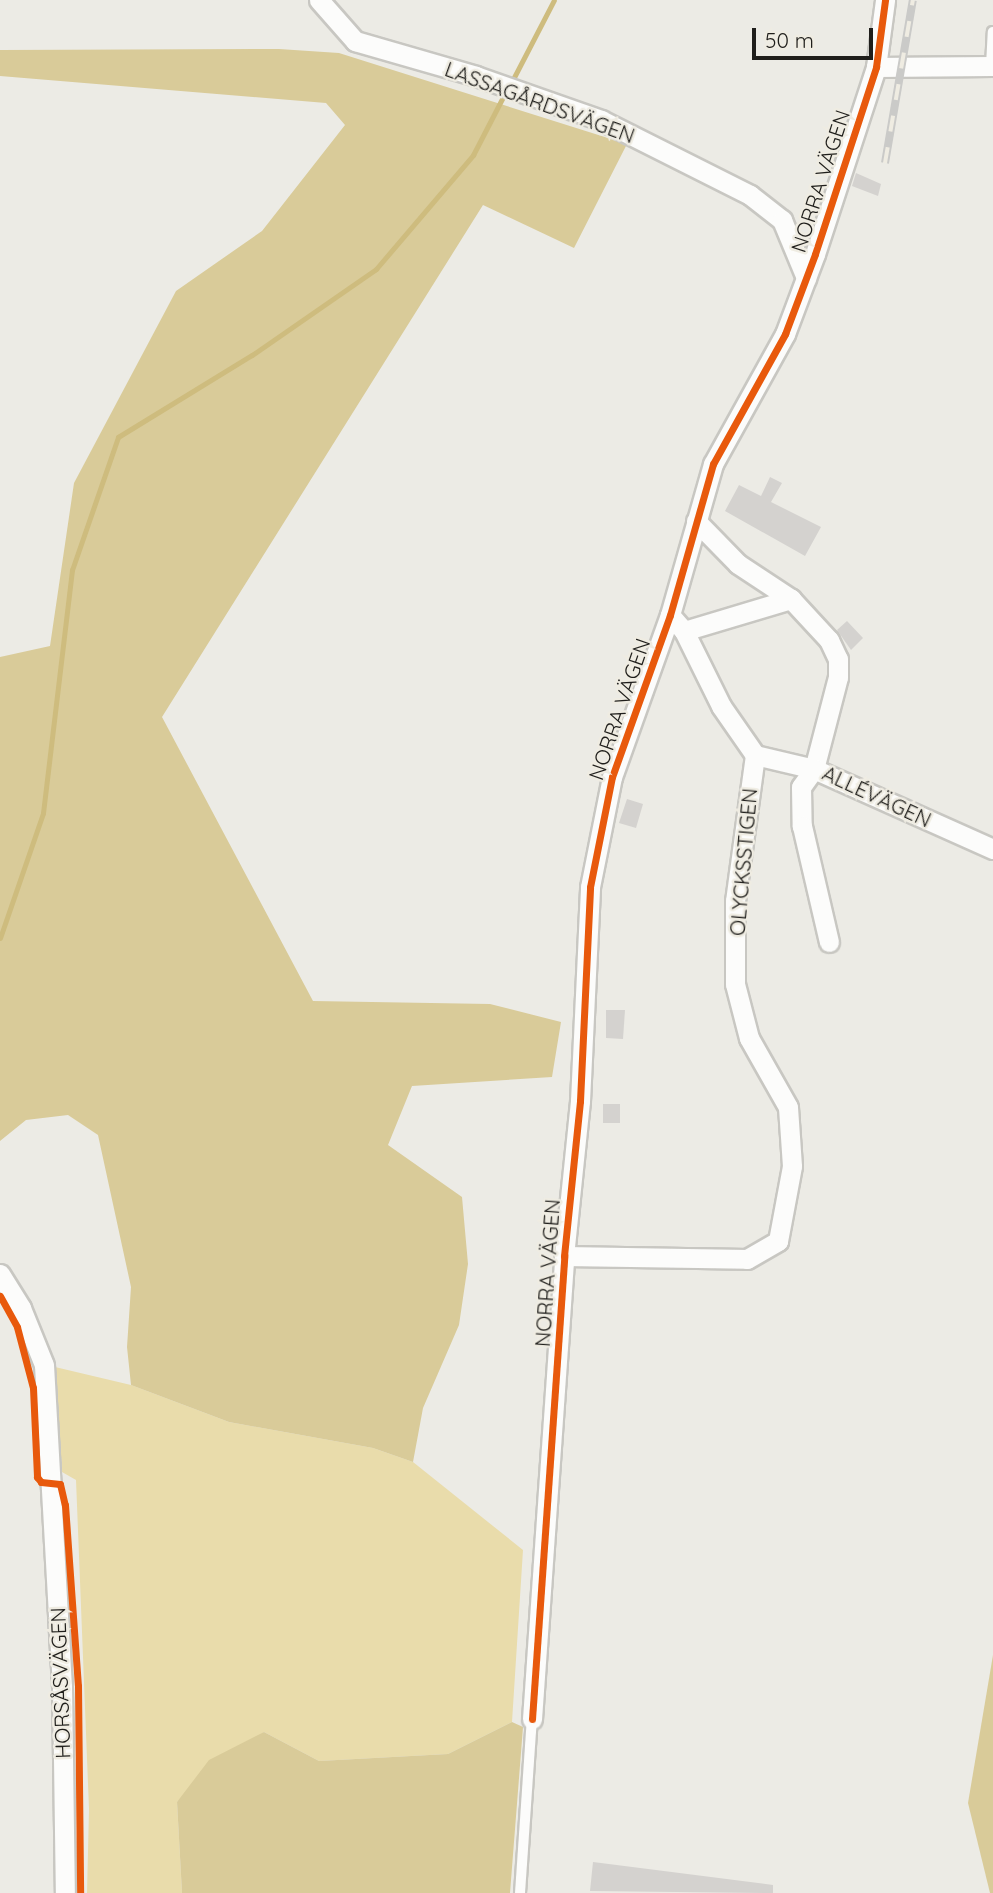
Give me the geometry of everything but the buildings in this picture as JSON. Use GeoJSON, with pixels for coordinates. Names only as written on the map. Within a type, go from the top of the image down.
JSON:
{"type":"FeatureCollection","features":[{"type":"Feature","properties":{"kind":"street","name":"LASSAGÅRDSVÄGEN"},"geometry":{"type":"LineString","coordinates":[[319,0],[355,41],[476,76],[601,120],[750,195],[782,220],[806,278]]}},
{"type":"Feature","properties":{"kind":"street","name":"NORRA VÄGEN"},"geometry":{"type":"LineString","coordinates":[[532,1719],[564,1256],[580,1101],[590,887],[612,778],[670,615],[713,464],[762,380],[806,278],[876,67],[885,0]]}},
{"type":"Feature","properties":{"kind":"street"},"geometry":{"type":"LineString","coordinates":[[876,67],[992,66]]}},
{"type":"Feature","properties":{"kind":"street","name":"ALLÉVÄGEN"},"geometry":{"type":"LineString","coordinates":[[696,521],[738,564],[791,599],[829,640],[838,659],[834,699],[814,769],[993,849]]}},
{"type":"Feature","properties":{"kind":"street"},"geometry":{"type":"LineString","coordinates":[[684,631],[791,599]]}},
{"type":"Feature","properties":{"kind":"street"},"geometry":{"type":"LineString","coordinates":[[670,615],[684,631],[721,706],[755,755],[814,769],[801,787],[803,826],[829,942]]}},
{"type":"Feature","properties":{"kind":"street","name":"OLYCKSSTIGEN"},"geometry":{"type":"LineString","coordinates":[[564,1256],[747,1259],[778,1241],[792,1166],[788,1107],[749,1038],[735,984],[735,901],[755,755]]}},
{"type":"Feature","properties":{"kind":"street","name":"HORSÅSVÄGEN"},"geometry":{"type":"LineString","coordinates":[[0,1274],[21,1308],[44,1366],[62,1687],[65,1893]]}},
{"type":"Feature","properties":{"kind":"lane"},"geometry":{"type":"LineString","coordinates":[[992,66],[993,32]]}},
{"type":"Feature","properties":{"kind":"lane"},"geometry":{"type":"LineString","coordinates":[[520,1893],[532,1719]]}},
{"type":"Feature","properties":{"kind":"shaded area"},"geometry":{"type":"Polygon","coordinates":[[[279,49],[339,53],[627,144],[574,248],[483,205],[162,717],[313,1001],[490,1004],[561,1022],[552,1077],[412,1086],[388,1145],[462,1197],[468,1264],[459,1325],[423,1408],[413,1462],[373,1448],[229,1422],[131,1385],[127,1347],[131,1287],[98,1135],[68,1115],[26,1120],[0,1141],[0,657],[50,646],[74,483],[176,291],[262,231],[345,125],[326,103],[0,76],[0,50],[279,49]]]}},
{"type":"Feature","properties":{"kind":"shaded area"},"geometry":{"type":"Polygon","coordinates":[[[55,1367],[131,1385],[229,1422],[373,1448],[413,1462],[523,1550],[512,1722],[448,1754],[319,1761],[264,1732],[177,1802],[182,1893],[87,1893],[89,1809],[76,1480],[62,1472],[55,1367]]]}},
{"type":"Feature","properties":{"kind":"shaded area"},"geometry":{"type":"Polygon","coordinates":[[[993,1655],[993,1893],[990,1893],[968,1803],[993,1655]]]}},
{"type":"Feature","properties":{"kind":"shaded area"},"geometry":{"type":"Polygon","coordinates":[[[512,1722],[523,1727],[510,1893],[182,1893],[177,1802],[209,1760],[264,1732],[319,1761],[448,1754],[512,1722]]]}},
{"type":"Feature","properties":{"kind":"waterway"},"geometry":{"type":"LineString","coordinates":[[511,83],[554,0]]}},
{"type":"Feature","properties":{"kind":"waterway"},"geometry":{"type":"LineString","coordinates":[[0,938],[43,813],[72,570],[118,437],[252,355],[376,269],[473,155],[506,91]]}},
{"type":"Feature","properties":{"kind":"railway"},"geometry":{"type":"LineString","coordinates":[[885,163],[913,0]]}},
{"type":"Feature","properties":{"kind":"cycle path"},"geometry":{"type":"LineString","coordinates":[[532,1719],[564,1256],[580,1101],[590,887],[612,777],[670,615],[713,464],[785,334],[815,254],[876,67],[885,0]]}},
{"type":"Feature","properties":{"kind":"cycle path"},"geometry":{"type":"LineString","coordinates":[[0,1296],[17,1327],[33,1388],[37,1477],[41,1482],[60,1484],[65,1505],[78,1686],[80,1893]]}}]}
